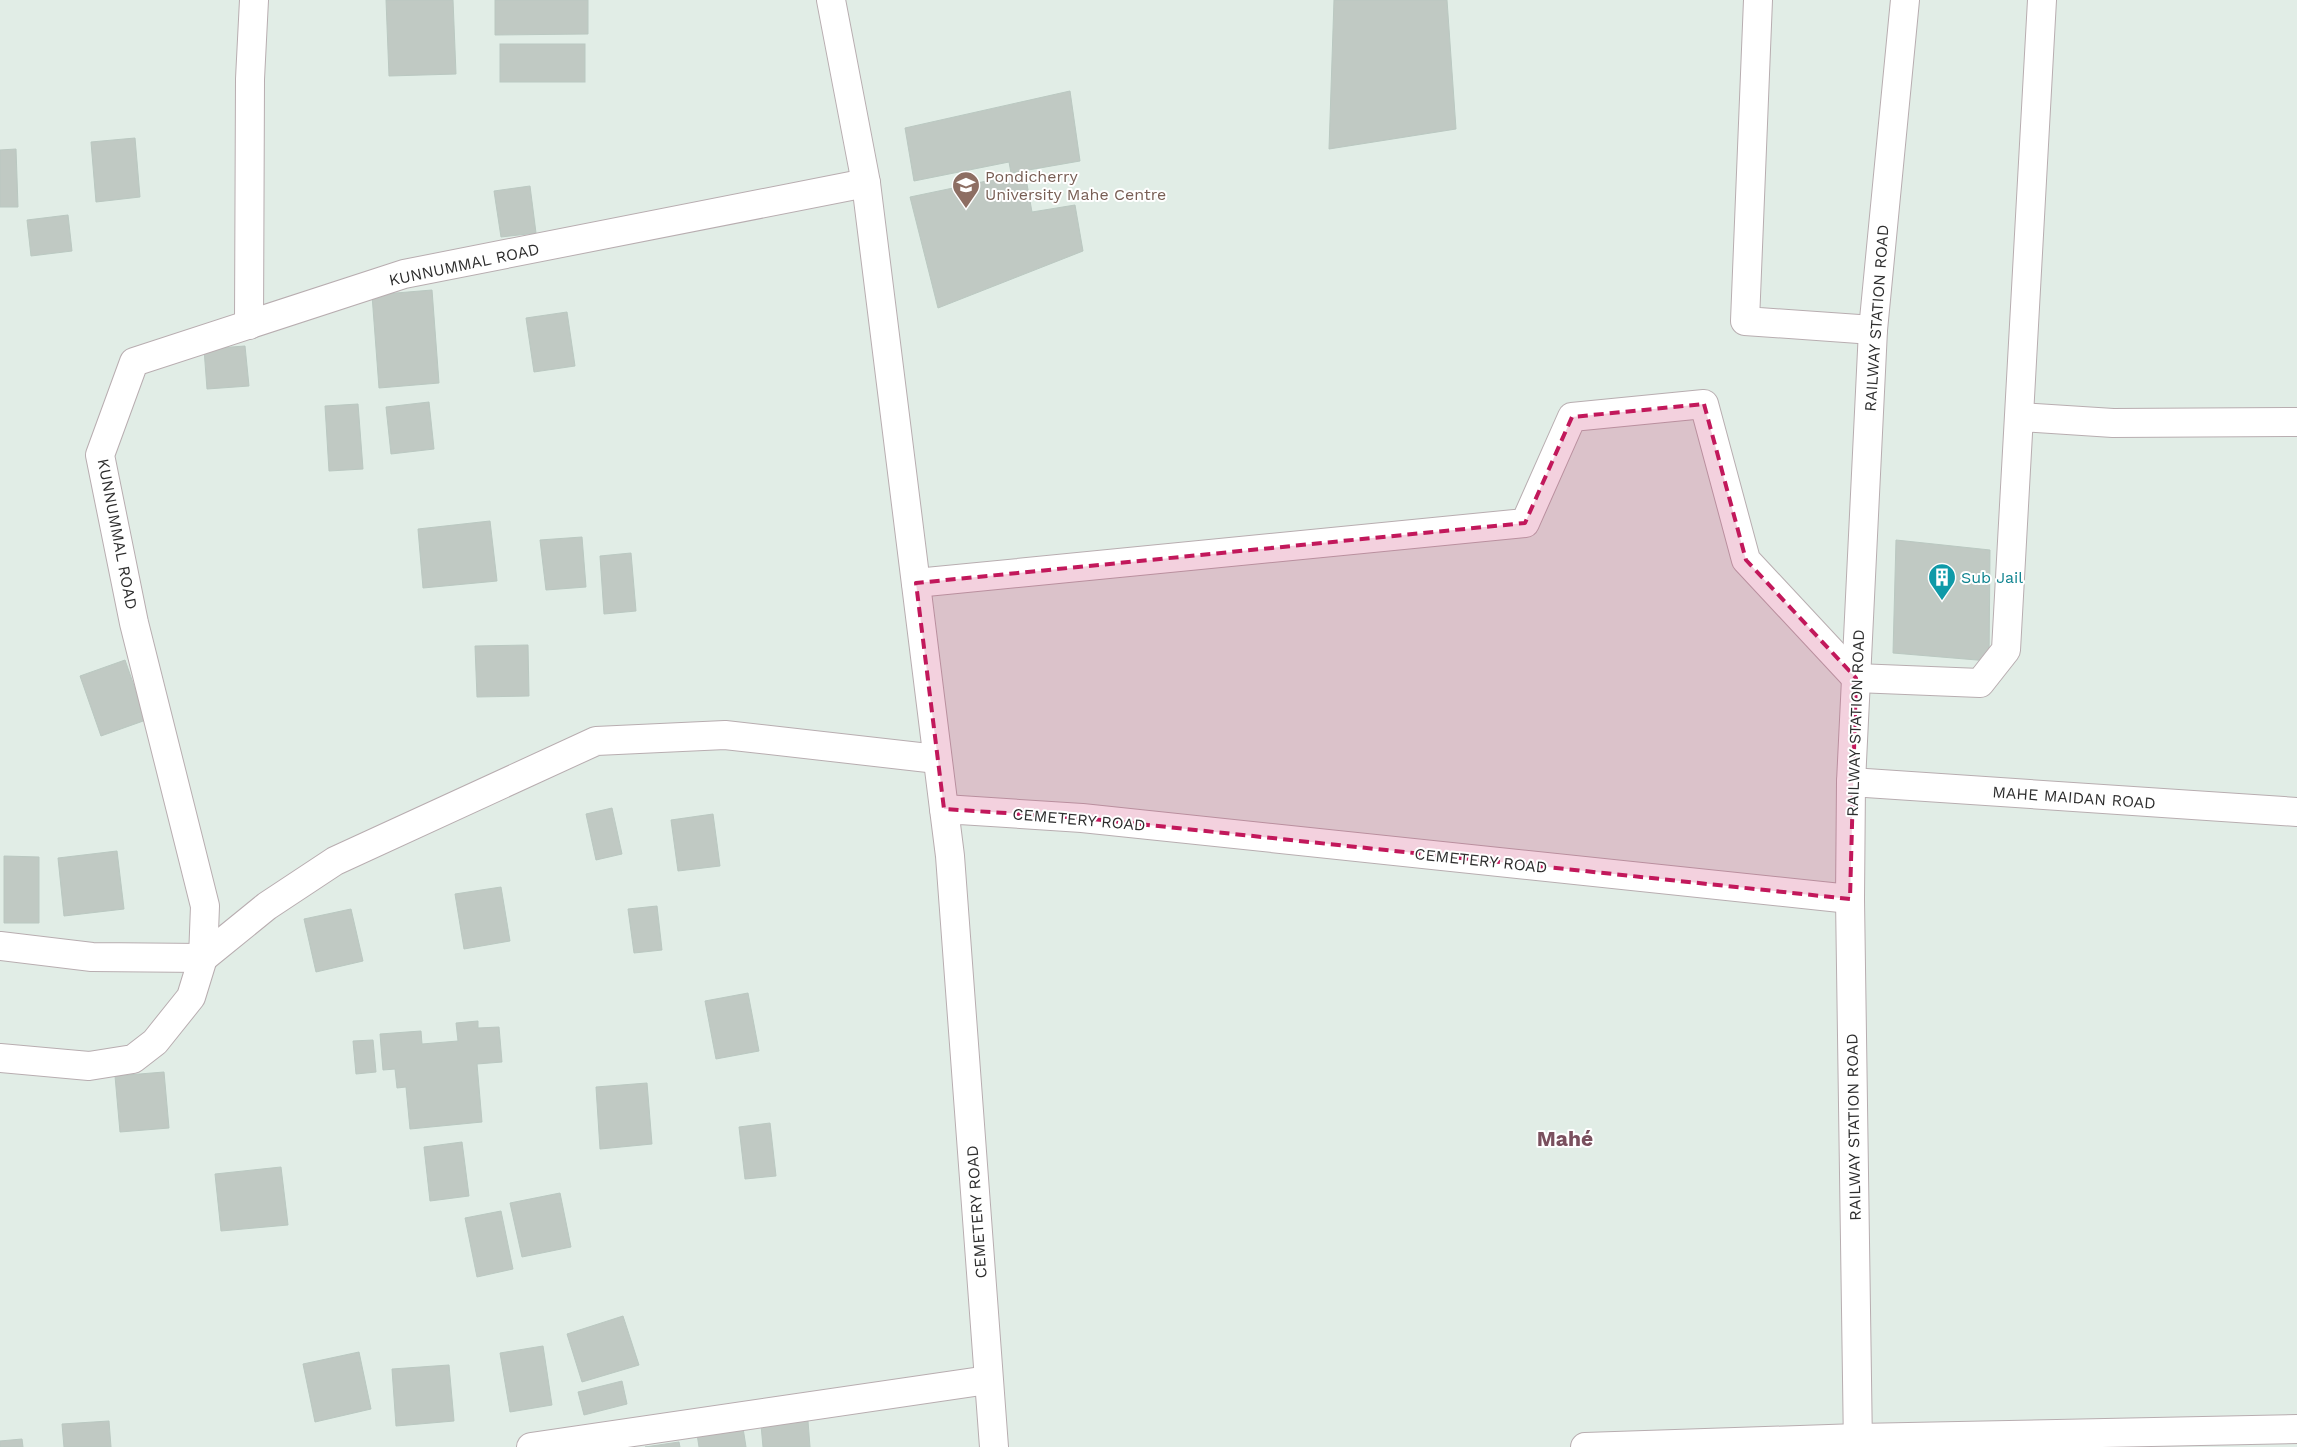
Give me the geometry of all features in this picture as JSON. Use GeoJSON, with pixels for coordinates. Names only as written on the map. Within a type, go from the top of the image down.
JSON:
{"type":"FeatureCollection","features":[{"type":"Feature","properties":{"kind":"street"},"geometry":{"type":"LineString","coordinates":[[249,325],[250,79],[254,0]]}},
{"type":"Feature","properties":{"kind":"street"},"geometry":{"type":"LineString","coordinates":[[831,0],[866,183],[944,809]]}},
{"type":"Feature","properties":{"kind":"street"},"geometry":{"type":"LineString","coordinates":[[1758,0],[1745,321],[1873,330]]}},
{"type":"Feature","properties":{"kind":"street","name":"RAILWAY STATION ROAD"},"geometry":{"type":"LineString","coordinates":[[1858,1442],[1850,900],[1851,782],[1873,330],[1905,0]]}},
{"type":"Feature","properties":{"kind":"street"},"geometry":{"type":"LineString","coordinates":[[916,583],[1525,523],[1572,417],[1704,404],[1746,560],[1856,678],[1980,683],[2006,650],[2042,0]]}},
{"type":"Feature","properties":{"kind":"street","name":"KUNNUMMAL ROAD"},"geometry":{"type":"LineString","coordinates":[[0,1058],[89,1066],[133,1058],[155,1042],[191,998],[203,958],[205,906],[134,623],[100,455],[134,362],[404,274],[866,183]]}},
{"type":"Feature","properties":{"kind":"street"},"geometry":{"type":"LineString","coordinates":[[2020,417],[2113,423],[2297,422]]}},
{"type":"Feature","properties":{"kind":"street"},"geometry":{"type":"LineString","coordinates":[[0,946],[92,957],[203,958],[267,906],[335,861],[596,742],[725,735],[937,758]]}},
{"type":"Feature","properties":{"kind":"street","name":"MAHE MAIDAN ROAD"},"geometry":{"type":"LineString","coordinates":[[1851,782],[2297,812]]}},
{"type":"Feature","properties":{"kind":"street","name":"CEMETERY ROAD"},"geometry":{"type":"LineString","coordinates":[[994,1447],[950,856],[944,809],[1082,818],[1850,900]]}},
{"type":"Feature","properties":{"kind":"street"},"geometry":{"type":"LineString","coordinates":[[531,1447],[988,1380]]}},
{"type":"Feature","properties":{"kind":"street"},"geometry":{"type":"LineString","coordinates":[[1585,1447],[1858,1442],[2297,1429]]}},
{"type":"Feature","properties":{"kind":"highlighted area"},"geometry":{"type":"Polygon","coordinates":[[[1704,404],[1746,560],[1856,678],[1850,899],[1082,818],[944,809],[916,583],[1525,523],[1572,417],[1704,404]]]}},
{"type":"Feature","properties":{"kind":"building"},"geometry":{"type":"Polygon","coordinates":[[[386,0],[453,0],[456,74],[389,76],[386,0]]]}},
{"type":"Feature","properties":{"kind":"building"},"geometry":{"type":"Polygon","coordinates":[[[495,0],[588,0],[588,34],[495,35],[495,0]]]}},
{"type":"Feature","properties":{"kind":"building"},"geometry":{"type":"Polygon","coordinates":[[[1334,0],[1447,0],[1456,129],[1329,149],[1334,0]]]}},
{"type":"Feature","properties":{"kind":"building"},"geometry":{"type":"Polygon","coordinates":[[[500,44],[585,44],[585,82],[500,82],[500,44]]]}},
{"type":"Feature","properties":{"kind":"building"},"geometry":{"type":"Polygon","coordinates":[[[1070,91],[1080,161],[1011,173],[1009,162],[914,181],[905,128],[1070,91]]]}},
{"type":"Feature","properties":{"kind":"building"},"geometry":{"type":"Polygon","coordinates":[[[135,138],[140,197],[96,202],[91,142],[135,138]]]}},
{"type":"Feature","properties":{"kind":"building"},"geometry":{"type":"Polygon","coordinates":[[[16,149],[18,207],[0,207],[0,150],[16,149]]]}},
{"type":"Feature","properties":{"kind":"building"},"geometry":{"type":"Polygon","coordinates":[[[1025,173],[1032,212],[1075,205],[1083,251],[938,308],[910,197],[1025,173]]]}},
{"type":"Feature","properties":{"kind":"building"},"geometry":{"type":"Polygon","coordinates":[[[530,186],[536,233],[501,237],[494,191],[530,186]]]}},
{"type":"Feature","properties":{"kind":"building"},"geometry":{"type":"Polygon","coordinates":[[[68,215],[72,251],[31,256],[27,220],[68,215]]]}},
{"type":"Feature","properties":{"kind":"building"},"geometry":{"type":"Polygon","coordinates":[[[432,290],[439,383],[379,388],[372,295],[432,290]]]}},
{"type":"Feature","properties":{"kind":"building"},"geometry":{"type":"Polygon","coordinates":[[[567,312],[575,366],[534,372],[526,318],[567,312]]]}},
{"type":"Feature","properties":{"kind":"building"},"geometry":{"type":"Polygon","coordinates":[[[245,346],[249,386],[207,389],[204,349],[245,346]]]}},
{"type":"Feature","properties":{"kind":"building"},"geometry":{"type":"Polygon","coordinates":[[[429,402],[434,449],[391,454],[386,407],[429,402]]]}},
{"type":"Feature","properties":{"kind":"building"},"geometry":{"type":"Polygon","coordinates":[[[358,404],[363,469],[329,471],[325,406],[358,404]]]}},
{"type":"Feature","properties":{"kind":"building"},"geometry":{"type":"Polygon","coordinates":[[[490,521],[497,581],[423,588],[418,529],[490,521]]]}},
{"type":"Feature","properties":{"kind":"building"},"geometry":{"type":"Polygon","coordinates":[[[582,537],[586,587],[546,590],[540,540],[582,537]]]}},
{"type":"Feature","properties":{"kind":"building","name":"Sub Jail"},"geometry":{"type":"Polygon","coordinates":[[[1896,540],[1990,550],[1989,661],[1893,653],[1896,540]]]}},
{"type":"Feature","properties":{"kind":"building"},"geometry":{"type":"Polygon","coordinates":[[[631,553],[636,611],[604,614],[600,556],[631,553]]]}},
{"type":"Feature","properties":{"kind":"building"},"geometry":{"type":"Polygon","coordinates":[[[528,645],[529,696],[477,697],[475,646],[528,645]]]}},
{"type":"Feature","properties":{"kind":"building"},"geometry":{"type":"Polygon","coordinates":[[[125,660],[146,720],[101,736],[80,676],[125,660]]]}},
{"type":"Feature","properties":{"kind":"building"},"geometry":{"type":"Polygon","coordinates":[[[612,808],[622,854],[596,860],[586,814],[612,808]]]}},
{"type":"Feature","properties":{"kind":"building"},"geometry":{"type":"Polygon","coordinates":[[[713,814],[720,866],[678,871],[671,820],[713,814]]]}},
{"type":"Feature","properties":{"kind":"building"},"geometry":{"type":"Polygon","coordinates":[[[117,851],[124,909],[64,916],[58,858],[117,851]]]}},
{"type":"Feature","properties":{"kind":"building"},"geometry":{"type":"Polygon","coordinates":[[[4,856],[39,857],[39,923],[4,923],[4,856]]]}},
{"type":"Feature","properties":{"kind":"building"},"geometry":{"type":"Polygon","coordinates":[[[501,887],[510,941],[464,949],[455,894],[501,887]]]}},
{"type":"Feature","properties":{"kind":"building"},"geometry":{"type":"Polygon","coordinates":[[[657,906],[662,950],[634,953],[628,909],[657,906]]]}},
{"type":"Feature","properties":{"kind":"building"},"geometry":{"type":"Polygon","coordinates":[[[351,909],[363,961],[316,972],[304,919],[351,909]]]}},
{"type":"Feature","properties":{"kind":"building"},"geometry":{"type":"Polygon","coordinates":[[[748,993],[759,1051],[716,1059],[705,1001],[748,993]]]}},
{"type":"Feature","properties":{"kind":"building"},"geometry":{"type":"Polygon","coordinates":[[[478,1021],[478,1028],[499,1027],[502,1062],[477,1064],[482,1122],[410,1129],[406,1087],[397,1088],[395,1069],[383,1070],[380,1034],[421,1031],[422,1044],[458,1041],[456,1023],[478,1021]]]}},
{"type":"Feature","properties":{"kind":"building"},"geometry":{"type":"Polygon","coordinates":[[[373,1040],[376,1072],[356,1074],[353,1041],[373,1040]]]}},
{"type":"Feature","properties":{"kind":"building"},"geometry":{"type":"Polygon","coordinates":[[[164,1072],[169,1128],[120,1132],[115,1076],[164,1072]]]}},
{"type":"Feature","properties":{"kind":"building"},"geometry":{"type":"Polygon","coordinates":[[[647,1083],[652,1144],[600,1149],[596,1087],[647,1083]]]}},
{"type":"Feature","properties":{"kind":"building"},"geometry":{"type":"Polygon","coordinates":[[[770,1123],[776,1176],[745,1179],[739,1127],[770,1123]]]}},
{"type":"Feature","properties":{"kind":"building"},"geometry":{"type":"Polygon","coordinates":[[[462,1142],[469,1196],[430,1201],[424,1147],[462,1142]]]}},
{"type":"Feature","properties":{"kind":"building"},"geometry":{"type":"Polygon","coordinates":[[[281,1167],[288,1225],[221,1231],[215,1174],[281,1167]]]}},
{"type":"Feature","properties":{"kind":"building"},"geometry":{"type":"Polygon","coordinates":[[[560,1193],[571,1247],[522,1257],[510,1203],[560,1193]]]}},
{"type":"Feature","properties":{"kind":"building"},"geometry":{"type":"Polygon","coordinates":[[[501,1211],[513,1269],[477,1277],[465,1218],[501,1211]]]}},
{"type":"Feature","properties":{"kind":"building"},"geometry":{"type":"Polygon","coordinates":[[[623,1316],[639,1365],[582,1382],[567,1334],[623,1316]]]}},
{"type":"Feature","properties":{"kind":"building"},"geometry":{"type":"Polygon","coordinates":[[[543,1346],[552,1405],[510,1412],[500,1353],[543,1346]]]}},
{"type":"Feature","properties":{"kind":"building"},"geometry":{"type":"Polygon","coordinates":[[[359,1352],[371,1409],[315,1422],[303,1364],[359,1352]]]}},
{"type":"Feature","properties":{"kind":"building"},"geometry":{"type":"Polygon","coordinates":[[[449,1365],[454,1421],[396,1426],[392,1369],[449,1365]]]}},
{"type":"Feature","properties":{"kind":"building"},"geometry":{"type":"Polygon","coordinates":[[[622,1381],[627,1404],[584,1415],[578,1392],[622,1381]]]}},
{"type":"Feature","properties":{"kind":"building"},"geometry":{"type":"Polygon","coordinates":[[[109,1421],[111,1447],[64,1447],[62,1424],[109,1421]]]}},
{"type":"Feature","properties":{"kind":"building"},"geometry":{"type":"Polygon","coordinates":[[[808,1421],[810,1447],[763,1447],[761,1425],[808,1421]]]}},
{"type":"Feature","properties":{"kind":"building"},"geometry":{"type":"Polygon","coordinates":[[[743,1428],[746,1447],[699,1447],[697,1434],[743,1428]]]}},
{"type":"Feature","properties":{"kind":"building"},"geometry":{"type":"Polygon","coordinates":[[[22,1439],[23,1447],[0,1447],[0,1441],[22,1439]]]}},
{"type":"Feature","properties":{"kind":"building"},"geometry":{"type":"Polygon","coordinates":[[[679,1442],[680,1447],[645,1447],[679,1442]]]}},
{"type":"Feature","properties":{"kind":"place","name":"Pondicherry University Mahe Centre"},"geometry":{"type":"Point","coordinates":[966,209]}},
{"type":"Feature","properties":{"kind":"place","name":"Sub Jail"},"geometry":{"type":"Point","coordinates":[1942,601]}},
{"type":"Feature","properties":{"kind":"district","name":"Mahé"},"geometry":{"type":"Point","coordinates":[1565,1139]}}]}
